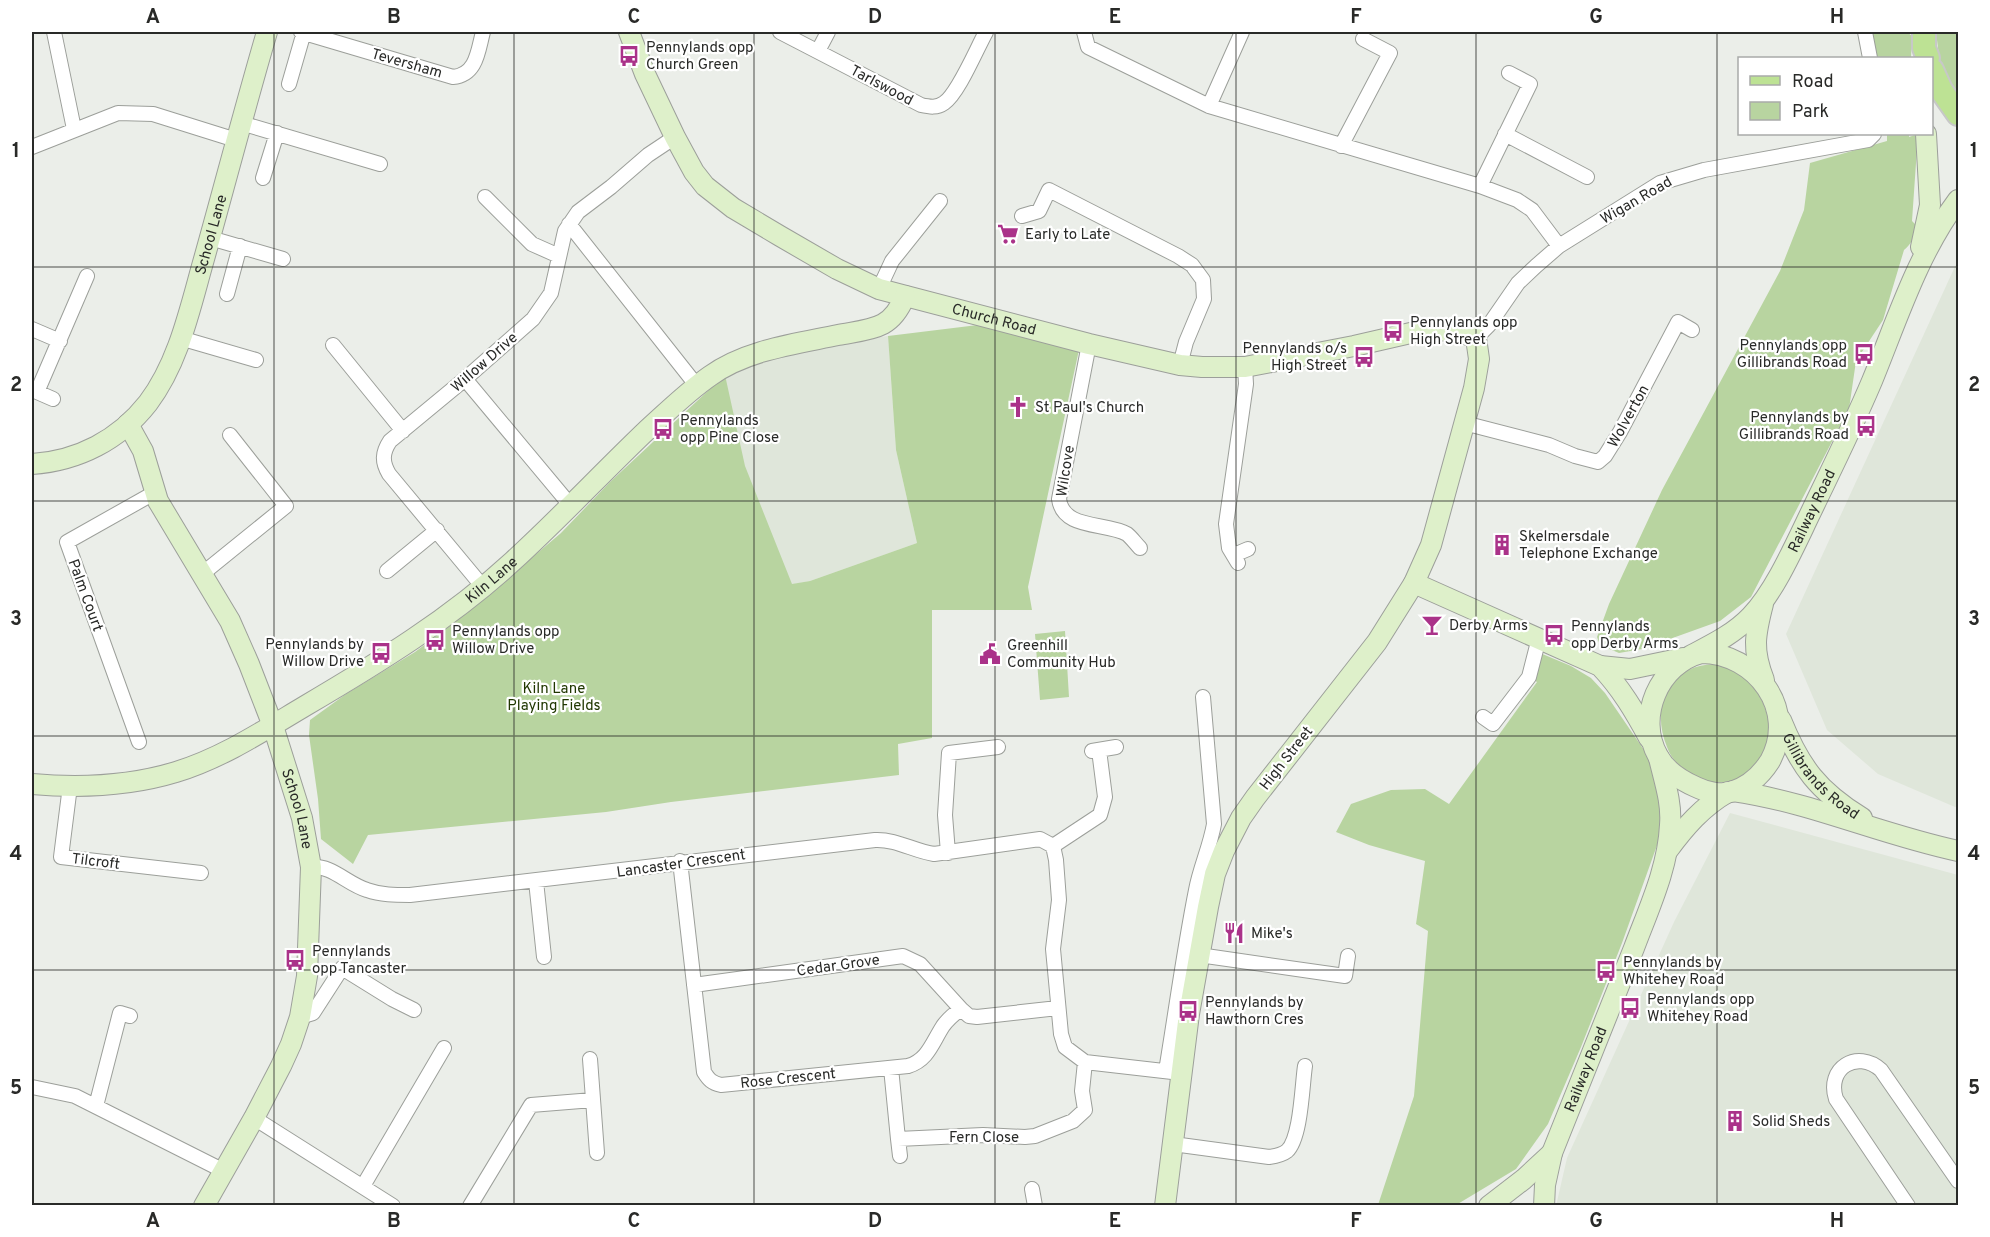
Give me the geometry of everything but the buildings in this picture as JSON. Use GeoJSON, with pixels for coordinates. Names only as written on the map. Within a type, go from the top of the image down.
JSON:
{"type":"FeatureCollection","features":[{"type":"Feature","properties":{"kind":"main road"},"geometry":{"type":"LineString","coordinates":[[1933,72],[1941,90],[1959,114]]}},
{"type":"Feature","properties":{"kind":"street"},"geometry":{"type":"LineString","coordinates":[[54,32],[74,129]]}},
{"type":"Feature","properties":{"kind":"street","name":"School Lane"},"geometry":{"type":"LineString","coordinates":[[32,464],[53,462],[90,450],[109,440],[128,424],[157,389],[173,359],[180,338],[267,32]]}},
{"type":"Feature","properties":{"kind":"street","name":"Teversham"},"geometry":{"type":"LineString","coordinates":[[289,84],[302,32],[453,76],[464,75],[472,68],[483,32]]}},
{"type":"Feature","properties":{"kind":"street","name":"Church Road"},"geometry":{"type":"LineString","coordinates":[[629,32],[645,74],[675,137],[694,172],[717,196],[733,208],[837,269],[879,289],[1089,344],[1180,365],[1245,367],[1428,329],[1460,332],[1476,338]]}},
{"type":"Feature","properties":{"kind":"street","name":"Tarlswood"},"geometry":{"type":"LineString","coordinates":[[780,32],[921,105],[934,107],[946,102],[954,92],[986,32]]}},
{"type":"Feature","properties":{"kind":"street"},"geometry":{"type":"LineString","coordinates":[[818,51],[828,32]]}},
{"type":"Feature","properties":{"kind":"street"},"geometry":{"type":"LineString","coordinates":[[1084,32],[1088,47],[1209,106],[1480,186],[1517,200],[1532,210],[1559,246]]}},
{"type":"Feature","properties":{"kind":"street"},"geometry":{"type":"LineString","coordinates":[[1209,106],[1242,32]]}},
{"type":"Feature","properties":{"kind":"street"},"geometry":{"type":"LineString","coordinates":[[1865,32],[1870,57]]}},
{"type":"Feature","properties":{"kind":"street"},"geometry":{"type":"LineString","coordinates":[[1341,146],[1390,53],[1362,39]]}},
{"type":"Feature","properties":{"kind":"street"},"geometry":{"type":"LineString","coordinates":[[1480,186],[1530,84],[1509,73]]}},
{"type":"Feature","properties":{"kind":"street"},"geometry":{"type":"LineString","coordinates":[[32,147],[118,113],[153,114],[238,132],[277,134],[380,164]]}},
{"type":"Feature","properties":{"kind":"street"},"geometry":{"type":"LineString","coordinates":[[263,178],[277,134]]}},
{"type":"Feature","properties":{"kind":"street"},"geometry":{"type":"LineString","coordinates":[[1506,134],[1587,177]]}},
{"type":"Feature","properties":{"kind":"street","name":"Wigan Road"},"geometry":{"type":"LineString","coordinates":[[1476,338],[1489,325],[1518,283],[1559,246],[1646,191],[1674,178],[1704,170],[1868,140],[1873,135]]}},
{"type":"Feature","properties":{"kind":"street","name":"Railway Road"},"geometry":{"type":"LineString","coordinates":[[1911,285],[1930,206],[1926,135]]}},
{"type":"Feature","properties":{"kind":"street","name":"Willow Drive"},"geometry":{"type":"LineString","coordinates":[[483,587],[386,468],[383,454],[385,448],[390,441],[533,319],[551,293],[565,231],[578,212],[611,187],[633,166],[675,137]]}},
{"type":"Feature","properties":{"kind":"street"},"geometry":{"type":"LineString","coordinates":[[1022,216],[1039,211],[1049,190],[1192,265],[1203,280],[1204,300],[1186,342],[1180,365]]}},
{"type":"Feature","properties":{"kind":"street"},"geometry":{"type":"LineString","coordinates":[[485,197],[532,244],[559,256]]}},
{"type":"Feature","properties":{"kind":"street","name":"Railway Road"},"geometry":{"type":"LineString","coordinates":[[1766,685],[1756,661],[1755,649],[1755,638],[1764,602],[1800,536],[1865,397],[1911,285],[1938,231],[1959,200]]}},
{"type":"Feature","properties":{"kind":"street"},"geometry":{"type":"LineString","coordinates":[[879,289],[892,261],[940,201]]}},
{"type":"Feature","properties":{"kind":"street"},"geometry":{"type":"LineString","coordinates":[[569,224],[697,386]]}},
{"type":"Feature","properties":{"kind":"street"},"geometry":{"type":"LineString","coordinates":[[210,238],[283,259]]}},
{"type":"Feature","properties":{"kind":"street"},"geometry":{"type":"LineString","coordinates":[[227,294],[240,246]]}},
{"type":"Feature","properties":{"kind":"street"},"geometry":{"type":"LineString","coordinates":[[53,399],[37,392],[87,276]]}},
{"type":"Feature","properties":{"kind":"street","name":"Kiln Lane"},"geometry":{"type":"LineString","coordinates":[[32,784],[70,786],[144,780],[197,765],[273,726],[405,646],[483,587],[571,506],[634,442],[697,386],[720,369],[748,357],[785,346],[876,327],[893,317],[905,296]]}},
{"type":"Feature","properties":{"kind":"street","name":"Wolverton"},"geometry":{"type":"LineString","coordinates":[[1464,423],[1549,445],[1575,456],[1598,462],[1605,456],[1620,432],[1678,322],[1692,330]]}},
{"type":"Feature","properties":{"kind":"street"},"geometry":{"type":"LineString","coordinates":[[32,329],[60,341]]}},
{"type":"Feature","properties":{"kind":"street"},"geometry":{"type":"LineString","coordinates":[[180,338],[256,360]]}},
{"type":"Feature","properties":{"kind":"street","name":"High Street"},"geometry":{"type":"LineString","coordinates":[[1165,1206],[1173,1144],[1174,1072],[1215,874],[1235,828],[1255,798],[1377,642],[1414,583],[1431,545],[1464,423],[1479,359],[1476,338]]}},
{"type":"Feature","properties":{"kind":"street","name":"Wilcove"},"geometry":{"type":"LineString","coordinates":[[1089,344],[1059,499],[1060,507],[1070,518],[1127,534],[1140,548]]}},
{"type":"Feature","properties":{"kind":"street"},"geometry":{"type":"LineString","coordinates":[[333,345],[403,431]]}},
{"type":"Feature","properties":{"kind":"street"},"geometry":{"type":"LineString","coordinates":[[1245,367],[1246,384],[1226,524],[1229,548],[1236,559],[1248,549]]}},
{"type":"Feature","properties":{"kind":"street"},"geometry":{"type":"LineString","coordinates":[[465,379],[571,506]]}},
{"type":"Feature","properties":{"kind":"street","name":"School Lane"},"geometry":{"type":"LineString","coordinates":[[128,424],[143,451],[154,493],[230,621],[273,726],[302,818],[311,867],[308,976],[300,1017],[291,1044],[254,1118],[204,1206]]}},
{"type":"Feature","properties":{"kind":"street"},"geometry":{"type":"LineString","coordinates":[[202,574],[286,506],[230,435]]}},
{"type":"Feature","properties":{"kind":"street","name":"Palm Court"},"geometry":{"type":"LineString","coordinates":[[139,742],[67,542],[154,493]]}},
{"type":"Feature","properties":{"kind":"street"},"geometry":{"type":"LineString","coordinates":[[387,571],[437,530]]}},
{"type":"Feature","properties":{"kind":"street"},"geometry":{"type":"LineString","coordinates":[[1414,583],[1598,666],[1613,680],[1633,707],[1657,754],[1668,769],[1688,784],[1707,791],[1731,792],[1758,776],[1773,754],[1780,727],[1778,712],[1766,685],[1756,674],[1735,660],[1713,653],[1636,668],[1598,666]]}},
{"type":"Feature","properties":{"kind":"street","name":"Railway Road"},"geometry":{"type":"LineString","coordinates":[[1688,657],[1722,639],[1764,602]]}},
{"type":"Feature","properties":{"kind":"street"},"geometry":{"type":"LineString","coordinates":[[1483,717],[1493,724],[1529,677],[1539,638]]}},
{"type":"Feature","properties":{"kind":"street"},"geometry":{"type":"LineString","coordinates":[[1657,754],[1649,722],[1655,693],[1672,668],[1688,657]]}},
{"type":"Feature","properties":{"kind":"street"},"geometry":{"type":"LineString","coordinates":[[1116,747],[1095,750],[1105,797],[1100,815],[1053,846],[1059,900],[1053,949],[1058,1008],[1065,1047],[1085,1062],[1174,1072],[1196,890],[1214,824],[1203,697]]}},
{"type":"Feature","properties":{"kind":"street","name":"Gillibrands Road"},"geometry":{"type":"LineString","coordinates":[[1778,712],[1794,750],[1814,779],[1844,807],[1879,829]]}},
{"type":"Feature","properties":{"kind":"street"},"geometry":{"type":"LineString","coordinates":[[948,853],[945,815],[949,753],[998,747]]}},
{"type":"Feature","properties":{"kind":"street","name":"Railway Road"},"geometry":{"type":"LineString","coordinates":[[1544,1206],[1545,1185],[1552,1153],[1657,887],[1668,850],[1670,800],[1657,754]]}},
{"type":"Feature","properties":{"kind":"street","name":"Tilcroft"},"geometry":{"type":"LineString","coordinates":[[70,786],[61,856],[201,873]]}},
{"type":"Feature","properties":{"kind":"street","name":"Railway Road"},"geometry":{"type":"LineString","coordinates":[[1668,850],[1693,818],[1731,792]]}},
{"type":"Feature","properties":{"kind":"street","name":"Gillibrands Road"},"geometry":{"type":"LineString","coordinates":[[1731,792],[1772,797],[1924,844],[1959,851]]}},
{"type":"Feature","properties":{"kind":"street","name":"Lancaster Crescent"},"geometry":{"type":"LineString","coordinates":[[311,867],[325,868],[367,891],[394,895],[536,881],[680,861],[881,839],[924,852],[948,853],[1040,839],[1053,846]]}},
{"type":"Feature","properties":{"kind":"street","name":"Rose Crescent"},"geometry":{"type":"LineString","coordinates":[[680,861],[704,1072],[714,1083],[721,1085],[891,1068],[919,1063],[943,1026],[961,1009]]}},
{"type":"Feature","properties":{"kind":"street"},"geometry":{"type":"LineString","coordinates":[[536,881],[544,957]]}},
{"type":"Feature","properties":{"kind":"street"},"geometry":{"type":"LineString","coordinates":[[1199,955],[1345,976],[1348,956]]}},
{"type":"Feature","properties":{"kind":"street","name":"Cedar Grove"},"geometry":{"type":"LineString","coordinates":[[694,985],[903,956],[920,964],[961,1009]]}},
{"type":"Feature","properties":{"kind":"street"},"geometry":{"type":"LineString","coordinates":[[300,1017],[313,1012],[342,968],[414,1010]]}},
{"type":"Feature","properties":{"kind":"street"},"geometry":{"type":"LineString","coordinates":[[961,1009],[969,1016],[977,1017],[1058,1008]]}},
{"type":"Feature","properties":{"kind":"street"},"geometry":{"type":"LineString","coordinates":[[96,1106],[120,1013],[130,1016]]}},
{"type":"Feature","properties":{"kind":"street"},"geometry":{"type":"LineString","coordinates":[[363,1186],[444,1048]]}},
{"type":"Feature","properties":{"kind":"street"},"geometry":{"type":"LineString","coordinates":[[590,1059],[597,1153]]}},
{"type":"Feature","properties":{"kind":"street"},"geometry":{"type":"LineString","coordinates":[[1908,1206],[1836,1100],[1834,1093],[1838,1073],[1854,1061],[1868,1062],[1881,1070],[1959,1181]]}},
{"type":"Feature","properties":{"kind":"street","name":"Fern Close"},"geometry":{"type":"LineString","coordinates":[[898,1139],[983,1135],[1025,1137],[1047,1132],[1072,1120],[1085,1110],[1082,1090],[1085,1062]]}},
{"type":"Feature","properties":{"kind":"street"},"geometry":{"type":"LineString","coordinates":[[1173,1144],[1269,1157],[1282,1154],[1291,1146],[1296,1134],[1305,1066]]}},
{"type":"Feature","properties":{"kind":"street"},"geometry":{"type":"LineString","coordinates":[[891,1068],[900,1156]]}},
{"type":"Feature","properties":{"kind":"street"},"geometry":{"type":"LineString","coordinates":[[32,1087],[75,1096],[224,1171]]}},
{"type":"Feature","properties":{"kind":"street"},"geometry":{"type":"LineString","coordinates":[[470,1206],[531,1105],[593,1100]]}},
{"type":"Feature","properties":{"kind":"street"},"geometry":{"type":"LineString","coordinates":[[254,1118],[393,1206]]}},
{"type":"Feature","properties":{"kind":"street","name":"Railway Road"},"geometry":{"type":"LineString","coordinates":[[1489,1206],[1524,1179],[1552,1153]]}},
{"type":"Feature","properties":{"kind":"street"},"geometry":{"type":"LineString","coordinates":[[1032,1189],[1035,1206]]}},
{"type":"Feature","properties":{"kind":"shaded area"},"geometry":{"type":"Polygon","coordinates":[[[1958,260],[1958,806],[1955,807],[1878,774],[1827,730],[1786,634],[1958,260]]]}},
{"type":"Feature","properties":{"kind":"shaded area"},"geometry":{"type":"Polygon","coordinates":[[[888,336],[896,450],[917,543],[810,581],[640,614],[689,409],[725,375],[805,348],[888,336]]]}},
{"type":"Feature","properties":{"kind":"shaded area"},"geometry":{"type":"Polygon","coordinates":[[[1730,813],[1958,875],[1958,1205],[1556,1206],[1567,1158],[1674,922],[1730,813]]]}},
{"type":"Feature","properties":{"kind":"green space"},"geometry":{"type":"Polygon","coordinates":[[[1869,32],[1907,32],[1912,36],[1911,57],[1878,57],[1869,32]]]}},
{"type":"Feature","properties":{"kind":"green space"},"geometry":{"type":"Polygon","coordinates":[[[1936,32],[1958,32],[1958,101],[1940,64],[1936,32]]]}},
{"type":"Feature","properties":{"kind":"green space"},"geometry":{"type":"Polygon","coordinates":[[[1887,135],[1909,135],[1909,137],[1918,135],[1912,221],[1915,224],[1914,235],[1904,250],[1883,320],[1856,361],[1849,409],[1751,597],[1720,621],[1642,649],[1619,653],[1600,645],[1597,637],[1609,604],[1662,490],[1780,271],[1804,210],[1810,163],[1887,141],[1887,135]]]}},
{"type":"Feature","properties":{"kind":"green space","name":"Kiln Lane Playing Fields"},"geometry":{"type":"Polygon","coordinates":[[[986,324],[1080,345],[1028,587],[1032,610],[932,610],[932,738],[898,744],[899,775],[606,812],[368,835],[353,864],[321,839],[309,735],[310,720],[346,694],[415,652],[468,612],[561,533],[610,482],[725,375],[745,466],[792,584],[810,581],[917,543],[896,450],[888,336],[986,324]]]}},
{"type":"Feature","properties":{"kind":"green space"},"geometry":{"type":"Polygon","coordinates":[[[1065,631],[1069,697],[1040,700],[1035,634],[1065,631]]]}},
{"type":"Feature","properties":{"kind":"green space"},"geometry":{"type":"Polygon","coordinates":[[[1540,653],[1571,666],[1591,678],[1605,693],[1655,766],[1661,817],[1660,837],[1622,943],[1548,1124],[1516,1169],[1456,1205],[1378,1205],[1414,1096],[1428,931],[1416,924],[1425,861],[1369,845],[1336,832],[1351,804],[1391,790],[1425,789],[1449,804],[1537,682],[1529,677],[1540,653]]]}},
{"type":"Feature","properties":{"kind":"green space"},"geometry":{"type":"Polygon","coordinates":[[[1713,664],[1734,670],[1750,683],[1762,700],[1768,719],[1769,739],[1763,757],[1750,772],[1730,781],[1721,782],[1707,782],[1698,779],[1678,764],[1667,747],[1662,732],[1661,718],[1666,692],[1674,681],[1697,667],[1713,664]]]}},
{"type":"Feature","properties":{"kind":"place","name":"Pennylands opp Church Green"},"geometry":{"type":"Point","coordinates":[629,56]}},
{"type":"Feature","properties":{"kind":"place","name":"Early to Late"},"geometry":{"type":"Point","coordinates":[1008,234]}},
{"type":"Feature","properties":{"kind":"place","name":"Pennylands opp High Street"},"geometry":{"type":"Point","coordinates":[1393,331]}},
{"type":"Feature","properties":{"kind":"place","name":"Pennylands opp Gillibrands Road"},"geometry":{"type":"Point","coordinates":[1864,354]}},
{"type":"Feature","properties":{"kind":"place","name":"Pennylands o/s High Street"},"geometry":{"type":"Point","coordinates":[1364,357]}},
{"type":"Feature","properties":{"kind":"place","name":"St Paul's Church"},"geometry":{"type":"Point","coordinates":[1018,407]}},
{"type":"Feature","properties":{"kind":"place","name":"Pennylands by Gillibrands Road"},"geometry":{"type":"Point","coordinates":[1866,426]}},
{"type":"Feature","properties":{"kind":"place","name":"Pennylands opp Pine Close"},"geometry":{"type":"Point","coordinates":[663,429]}},
{"type":"Feature","properties":{"kind":"place","name":"Skelmersdale Telephone Exchange"},"geometry":{"type":"Point","coordinates":[1502,545]}},
{"type":"Feature","properties":{"kind":"place","name":"Derby Arms"},"geometry":{"type":"Point","coordinates":[1432,625]}},
{"type":"Feature","properties":{"kind":"place","name":"Pennylands opp Derby Arms"},"geometry":{"type":"Point","coordinates":[1554,635]}},
{"type":"Feature","properties":{"kind":"place","name":"Pennylands opp Willow Drive"},"geometry":{"type":"Point","coordinates":[435,640]}},
{"type":"Feature","properties":{"kind":"place","name":"Pennylands by Willow Drive"},"geometry":{"type":"Point","coordinates":[381,653]}},
{"type":"Feature","properties":{"kind":"place","name":"Greenhill Community Hub"},"geometry":{"type":"Point","coordinates":[990,654]}},
{"type":"Feature","properties":{"kind":"place","name":"Mike's"},"geometry":{"type":"Point","coordinates":[1234,933]}},
{"type":"Feature","properties":{"kind":"place","name":"Pennylands opp Tancaster"},"geometry":{"type":"Point","coordinates":[295,960]}},
{"type":"Feature","properties":{"kind":"place","name":"Pennylands by Whitehey Road"},"geometry":{"type":"Point","coordinates":[1606,971]}},
{"type":"Feature","properties":{"kind":"place","name":"Pennylands opp Whitehey Road"},"geometry":{"type":"Point","coordinates":[1630,1008]}},
{"type":"Feature","properties":{"kind":"place","name":"Pennylands by Hawthorn Cres"},"geometry":{"type":"Point","coordinates":[1188,1011]}},
{"type":"Feature","properties":{"kind":"place","name":"Solid Sheds"},"geometry":{"type":"Point","coordinates":[1735,1121]}}]}
